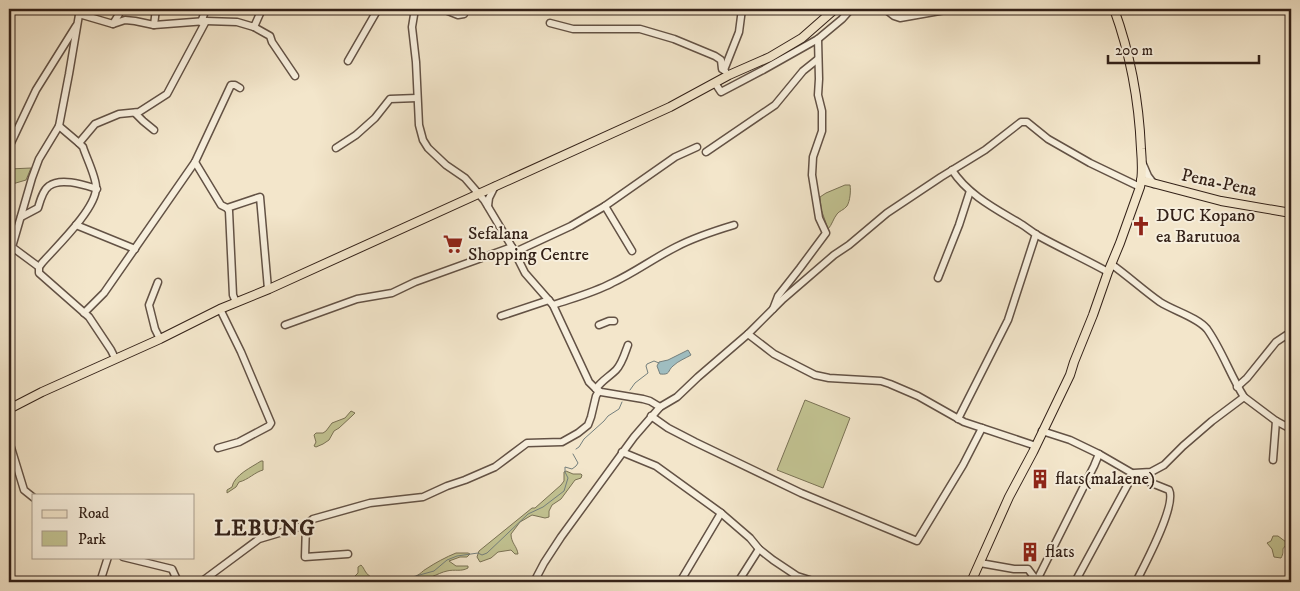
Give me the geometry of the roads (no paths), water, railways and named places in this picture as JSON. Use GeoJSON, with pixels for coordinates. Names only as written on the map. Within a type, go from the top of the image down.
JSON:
{"type":"FeatureCollection","features":[{"type":"Feature","properties":{"kind":"main road"},"geometry":{"type":"LineString","coordinates":[[9,409],[220,309],[670,107],[715,83],[726,73],[770,57],[802,38],[835,9]]}},
{"type":"Feature","properties":{"kind":"main road"},"geometry":{"type":"LineString","coordinates":[[971,582],[1009,497],[1070,375],[1141,184],[1140,130],[1130,66],[1121,28],[1114,9]]}},
{"type":"Feature","properties":{"kind":"main road","name":"Pena-Pena"},"geometry":{"type":"LineString","coordinates":[[1141,184],[1154,184],[1221,201],[1291,213]]}},
{"type":"Feature","properties":{"kind":"street"},"geometry":{"type":"LineString","coordinates":[[113,24],[122,9]]}},
{"type":"Feature","properties":{"kind":"street"},"geometry":{"type":"LineString","coordinates":[[154,25],[156,9]]}},
{"type":"Feature","properties":{"kind":"street"},"geometry":{"type":"LineString","coordinates":[[79,143],[95,124],[119,114],[138,112],[167,94],[204,21],[206,9]]}},
{"type":"Feature","properties":{"kind":"street"},"geometry":{"type":"LineString","coordinates":[[254,27],[262,9]]}},
{"type":"Feature","properties":{"kind":"street"},"geometry":{"type":"LineString","coordinates":[[348,61],[378,9]]}},
{"type":"Feature","properties":{"kind":"street"},"geometry":{"type":"LineString","coordinates":[[415,9],[412,27],[419,125],[423,140],[428,148],[446,165],[480,193],[526,273],[551,303],[589,382],[597,390],[650,401],[660,407]]}},
{"type":"Feature","properties":{"kind":"street"},"geometry":{"type":"LineString","coordinates":[[443,9],[458,15],[464,14]]}},
{"type":"Feature","properties":{"kind":"street"},"geometry":{"type":"LineString","coordinates":[[550,23],[573,29],[640,29],[674,39],[721,60],[722,69],[726,73],[739,32],[742,9]]}},
{"type":"Feature","properties":{"kind":"street"},"geometry":{"type":"LineString","coordinates":[[715,83],[721,92],[763,70],[818,39],[851,9]]}},
{"type":"Feature","properties":{"kind":"street"},"geometry":{"type":"LineString","coordinates":[[885,9],[900,18],[951,9]]}},
{"type":"Feature","properties":{"kind":"street"},"geometry":{"type":"LineString","coordinates":[[39,268],[10,249],[39,159],[59,126],[79,11],[113,24],[126,20],[154,25],[204,21],[237,22],[254,27],[270,36],[295,76]]}},
{"type":"Feature","properties":{"kind":"street"},"geometry":{"type":"LineString","coordinates":[[9,147],[36,90],[78,22]]}},
{"type":"Feature","properties":{"kind":"street"},"geometry":{"type":"LineString","coordinates":[[773,310],[778,296],[826,233],[819,218],[812,174],[813,157],[822,131],[822,111],[818,95],[818,39]]}},
{"type":"Feature","properties":{"kind":"street"},"geometry":{"type":"LineString","coordinates":[[706,152],[775,105],[803,71],[818,59]]}},
{"type":"Feature","properties":{"kind":"street"},"geometry":{"type":"LineString","coordinates":[[84,313],[104,293],[195,162],[231,85],[240,88]]}},
{"type":"Feature","properties":{"kind":"street"},"geometry":{"type":"LineString","coordinates":[[336,148],[356,135],[375,118],[390,99],[417,98]]}},
{"type":"Feature","properties":{"kind":"street"},"geometry":{"type":"LineString","coordinates":[[135,113],[154,130]]}},
{"type":"Feature","properties":{"kind":"street"},"geometry":{"type":"LineString","coordinates":[[534,582],[561,536],[622,452],[660,407],[677,397],[834,255],[887,213],[985,150],[1021,122],[1027,122],[1048,139],[1090,163],[1141,184]]}},
{"type":"Feature","properties":{"kind":"street"},"geometry":{"type":"LineString","coordinates":[[59,126],[83,147],[97,189],[84,215],[42,263],[39,273],[89,317],[115,358]]}},
{"type":"Feature","properties":{"kind":"street"},"geometry":{"type":"LineString","coordinates":[[285,325],[357,299],[392,293],[415,282],[513,250],[571,226],[605,206],[675,157],[697,147]]}},
{"type":"Feature","properties":{"kind":"street"},"geometry":{"type":"LineString","coordinates":[[1142,161],[1148,176],[1154,184]]}},
{"type":"Feature","properties":{"kind":"street"},"geometry":{"type":"LineString","coordinates":[[195,162],[221,205],[229,212],[233,295],[236,302]]}},
{"type":"Feature","properties":{"kind":"street"},"geometry":{"type":"LineString","coordinates":[[952,170],[970,191],[996,210],[1036,234],[1110,268],[1161,303],[1200,323],[1217,346],[1237,387],[1244,397],[1276,421],[1290,428]]}},
{"type":"Feature","properties":{"kind":"street"},"geometry":{"type":"LineString","coordinates":[[21,217],[38,208],[48,186],[70,182],[97,189]]}},
{"type":"Feature","properties":{"kind":"street"},"geometry":{"type":"LineString","coordinates":[[488,207],[489,198],[495,186]]}},
{"type":"Feature","properties":{"kind":"street"},"geometry":{"type":"LineString","coordinates":[[938,278],[970,191]]}},
{"type":"Feature","properties":{"kind":"street"},"geometry":{"type":"LineString","coordinates":[[226,208],[260,197],[268,289]]}},
{"type":"Feature","properties":{"kind":"street"},"geometry":{"type":"LineString","coordinates":[[605,206],[632,251]]}},
{"type":"Feature","properties":{"kind":"street"},"geometry":{"type":"LineString","coordinates":[[76,225],[135,249]]}},
{"type":"Feature","properties":{"kind":"street"},"geometry":{"type":"LineString","coordinates":[[501,316],[551,303],[610,284],[679,246],[707,233],[734,225]]}},
{"type":"Feature","properties":{"kind":"street"},"geometry":{"type":"LineString","coordinates":[[958,419],[1010,317],[1017,289],[1036,234]]}},
{"type":"Feature","properties":{"kind":"street"},"geometry":{"type":"LineString","coordinates":[[158,282],[149,305],[155,330],[160,339]]}},
{"type":"Feature","properties":{"kind":"street"},"geometry":{"type":"LineString","coordinates":[[218,448],[239,442],[271,423],[241,352],[220,309]]}},
{"type":"Feature","properties":{"kind":"street"},"geometry":{"type":"LineString","coordinates":[[599,325],[614,321]]}},
{"type":"Feature","properties":{"kind":"street"},"geometry":{"type":"LineString","coordinates":[[1237,387],[1247,378],[1276,342],[1291,332]]}},
{"type":"Feature","properties":{"kind":"street"},"geometry":{"type":"LineString","coordinates":[[748,334],[774,354],[815,375],[829,378],[882,381],[918,396],[958,419],[1036,446]]}},
{"type":"Feature","properties":{"kind":"street"},"geometry":{"type":"LineString","coordinates":[[201,582],[259,539],[306,525],[313,519],[370,503],[423,497],[494,467],[527,443],[562,442],[588,425],[598,385],[616,370],[628,345]]}},
{"type":"Feature","properties":{"kind":"street"},"geometry":{"type":"LineString","coordinates":[[1134,473],[1150,472],[1164,464],[1182,446],[1244,397]]}},
{"type":"Feature","properties":{"kind":"street"},"geometry":{"type":"LineString","coordinates":[[651,416],[668,428],[695,442],[801,493],[917,541],[959,472],[982,428]]}},
{"type":"Feature","properties":{"kind":"street"},"geometry":{"type":"LineString","coordinates":[[1273,460],[1276,421]]}},
{"type":"Feature","properties":{"kind":"street"},"geometry":{"type":"LineString","coordinates":[[1042,431],[1070,440],[1144,480],[1170,490],[1170,504],[1161,530],[1136,582]]}},
{"type":"Feature","properties":{"kind":"street"},"geometry":{"type":"LineString","coordinates":[[9,441],[24,490],[32,496]]}},
{"type":"Feature","properties":{"kind":"street"},"geometry":{"type":"LineString","coordinates":[[622,452],[656,466],[721,513],[773,560],[797,576],[815,582]]}},
{"type":"Feature","properties":{"kind":"street"},"geometry":{"type":"LineString","coordinates":[[1028,570],[1037,581],[1099,454]]}},
{"type":"Feature","properties":{"kind":"street"},"geometry":{"type":"LineString","coordinates":[[1075,582],[1134,473]]}},
{"type":"Feature","properties":{"kind":"street"},"geometry":{"type":"LineString","coordinates":[[680,582],[721,513]]}},
{"type":"Feature","properties":{"kind":"street"},"geometry":{"type":"LineString","coordinates":[[306,525],[305,557],[348,554]]}},
{"type":"Feature","properties":{"kind":"street"},"geometry":{"type":"LineString","coordinates":[[738,582],[759,549]]}},
{"type":"Feature","properties":{"kind":"street"},"geometry":{"type":"LineString","coordinates":[[100,582],[108,558]]}},
{"type":"Feature","properties":{"kind":"street"},"geometry":{"type":"LineString","coordinates":[[127,558],[172,569],[178,582]]}},
{"type":"Feature","properties":{"kind":"street"},"geometry":{"type":"LineString","coordinates":[[980,563],[1028,570],[1045,566]]}},
{"type":"Feature","properties":{"kind":"water"},"geometry":{"type":"Polygon","coordinates":[[[688,350],[691,355],[675,364],[667,373],[660,374],[657,366],[659,362],[668,360],[688,350]]]}},
{"type":"Feature","properties":{"kind":"waterway"},"geometry":{"type":"LineString","coordinates":[[630,390],[635,383],[648,373],[647,364],[654,361],[659,363]]}},
{"type":"Feature","properties":{"kind":"waterway"},"geometry":{"type":"LineString","coordinates":[[576,449],[608,416],[619,409],[622,402]]}},
{"type":"Feature","properties":{"kind":"waterway"},"geometry":{"type":"LineString","coordinates":[[394,582],[434,571],[447,560],[457,556],[487,553],[528,514],[543,507],[564,491],[568,478],[565,467],[572,469],[578,463],[573,454]]}},
{"type":"Feature","properties":{"kind":"waterway"},"geometry":{"type":"LineString","coordinates":[[356,582],[363,580],[370,582]]}},
{"type":"Feature","properties":{"kind":"place","name":"DUC Kopano ea Barutuoa"},"geometry":{"type":"Point","coordinates":[1141,226]}},
{"type":"Feature","properties":{"kind":"place","name":"Sefalana Shopping Centre"},"geometry":{"type":"Point","coordinates":[453,244]}},
{"type":"Feature","properties":{"kind":"place","name":"flats(malaene)"},"geometry":{"type":"Point","coordinates":[1040,479]}},
{"type":"Feature","properties":{"kind":"place","name":"flats"},"geometry":{"type":"Point","coordinates":[1030,552]}},
{"type":"Feature","properties":{"kind":"district","name":"LEBUNG"},"geometry":{"type":"Point","coordinates":[265,528]}}]}
